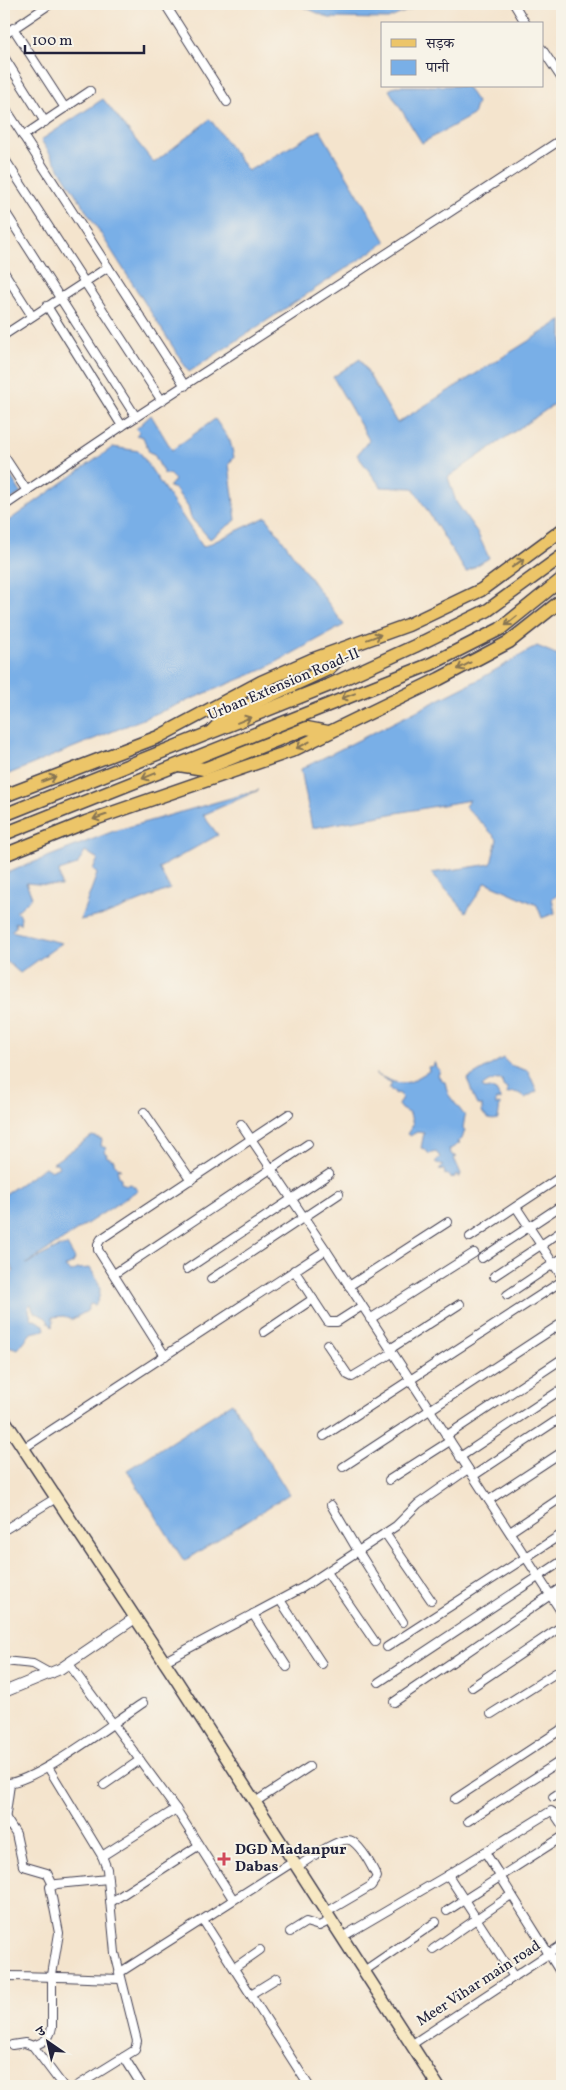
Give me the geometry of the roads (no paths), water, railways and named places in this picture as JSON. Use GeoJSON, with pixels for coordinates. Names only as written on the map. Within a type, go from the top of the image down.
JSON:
{"type":"FeatureCollection","features":[{"type":"Feature","properties":{"kind":"main road"},"geometry":{"type":"LineString","coordinates":[[4,796],[158,737],[261,682],[311,660],[408,625],[481,590],[562,530]]}},
{"type":"Feature","properties":{"kind":"main road","name":"Urban Extension Road-II"},"geometry":{"type":"LineString","coordinates":[[4,816],[332,684],[488,610],[562,556]]}},
{"type":"Feature","properties":{"kind":"main road"},"geometry":{"type":"LineString","coordinates":[[4,834],[431,664],[500,630],[562,579]]}},
{"type":"Feature","properties":{"kind":"main road"},"geometry":{"type":"LineString","coordinates":[[4,854],[86,822],[291,751],[439,679],[509,642],[562,600]]}},
{"type":"Feature","properties":{"kind":"main road"},"geometry":{"type":"LineString","coordinates":[[208,735],[228,715],[328,669],[353,645]]}},
{"type":"Feature","properties":{"kind":"main road"},"geometry":{"type":"LineString","coordinates":[[176,765],[204,769],[307,728],[328,732]]}},
{"type":"Feature","properties":{"kind":"main road"},"geometry":{"type":"LineString","coordinates":[[4,1419],[8,1435],[24,1448],[438,2086]]}},
{"type":"Feature","properties":{"kind":"street"},"geometry":{"type":"LineString","coordinates":[[165,4],[226,102]]}},
{"type":"Feature","properties":{"kind":"street"},"geometry":{"type":"LineString","coordinates":[[514,4],[525,22]]}},
{"type":"Feature","properties":{"kind":"street"},"geometry":{"type":"LineString","coordinates":[[4,35],[45,5]]}},
{"type":"Feature","properties":{"kind":"street"},"geometry":{"type":"LineString","coordinates":[[13,28],[65,108]]}},
{"type":"Feature","properties":{"kind":"street"},"geometry":{"type":"LineString","coordinates":[[544,52],[562,80]]}},
{"type":"Feature","properties":{"kind":"street"},"geometry":{"type":"LineString","coordinates":[[4,57],[45,122]]}},
{"type":"Feature","properties":{"kind":"street"},"geometry":{"type":"LineString","coordinates":[[23,136],[90,91]]}},
{"type":"Feature","properties":{"kind":"street"},"geometry":{"type":"LineString","coordinates":[[4,106],[185,386]]}},
{"type":"Feature","properties":{"kind":"street"},"geometry":{"type":"LineString","coordinates":[[4,506],[122,426],[562,139]]}},
{"type":"Feature","properties":{"kind":"street"},"geometry":{"type":"LineString","coordinates":[[4,158],[162,401]]}},
{"type":"Feature","properties":{"kind":"street"},"geometry":{"type":"LineString","coordinates":[[4,210],[136,417]]}},
{"type":"Feature","properties":{"kind":"street"},"geometry":{"type":"LineString","coordinates":[[4,324],[6,333],[108,267]]}},
{"type":"Feature","properties":{"kind":"street"},"geometry":{"type":"LineString","coordinates":[[4,272],[32,316]]}},
{"type":"Feature","properties":{"kind":"street"},"geometry":{"type":"LineString","coordinates":[[47,306],[122,426]]}},
{"type":"Feature","properties":{"kind":"street"},"geometry":{"type":"LineString","coordinates":[[4,456],[27,490]]}},
{"type":"Feature","properties":{"kind":"street"},"geometry":{"type":"LineString","coordinates":[[144,1112],[191,1180]]}},
{"type":"Feature","properties":{"kind":"street"},"geometry":{"type":"LineString","coordinates":[[165,1356],[98,1250],[98,1244],[101,1239],[252,1141],[289,1114]]}},
{"type":"Feature","properties":{"kind":"street"},"geometry":{"type":"LineString","coordinates":[[241,1124],[326,1250],[562,1612]]}},
{"type":"Feature","properties":{"kind":"street"},"geometry":{"type":"LineString","coordinates":[[114,1274],[308,1144]]}},
{"type":"Feature","properties":{"kind":"street"},"geometry":{"type":"LineString","coordinates":[[187,1268],[329,1174]]}},
{"type":"Feature","properties":{"kind":"street"},"geometry":{"type":"LineString","coordinates":[[470,1237],[562,1176]]}},
{"type":"Feature","properties":{"kind":"street"},"geometry":{"type":"LineString","coordinates":[[212,1279],[339,1194]]}},
{"type":"Feature","properties":{"kind":"street"},"geometry":{"type":"LineString","coordinates":[[482,1258],[562,1205]]}},
{"type":"Feature","properties":{"kind":"street"},"geometry":{"type":"LineString","coordinates":[[516,1207],[562,1277]]}},
{"type":"Feature","properties":{"kind":"street"},"geometry":{"type":"LineString","coordinates":[[349,1286],[448,1222]]}},
{"type":"Feature","properties":{"kind":"street"},"geometry":{"type":"LineString","coordinates":[[494,1276],[562,1231]]}},
{"type":"Feature","properties":{"kind":"street"},"geometry":{"type":"LineString","coordinates":[[24,1448],[326,1250]]}},
{"type":"Feature","properties":{"kind":"street"},"geometry":{"type":"LineString","coordinates":[[370,1319],[474,1253]]}},
{"type":"Feature","properties":{"kind":"street"},"geometry":{"type":"LineString","coordinates":[[507,1295],[562,1258]]}},
{"type":"Feature","properties":{"kind":"street"},"geometry":{"type":"LineString","coordinates":[[294,1270],[325,1319],[332,1323],[362,1306]]}},
{"type":"Feature","properties":{"kind":"street"},"geometry":{"type":"LineString","coordinates":[[324,1436],[562,1281]]}},
{"type":"Feature","properties":{"kind":"street"},"geometry":{"type":"LineString","coordinates":[[264,1332],[313,1300]]}},
{"type":"Feature","properties":{"kind":"street"},"geometry":{"type":"LineString","coordinates":[[327,1344],[348,1375],[352,1377],[460,1304]]}},
{"type":"Feature","properties":{"kind":"street"},"geometry":{"type":"LineString","coordinates":[[343,1467],[562,1323]]}},
{"type":"Feature","properties":{"kind":"street"},"geometry":{"type":"LineString","coordinates":[[389,1480],[562,1359]]}},
{"type":"Feature","properties":{"kind":"street"},"geometry":{"type":"LineString","coordinates":[[460,1457],[562,1389]]}},
{"type":"Feature","properties":{"kind":"street"},"geometry":{"type":"LineString","coordinates":[[163,1662],[280,1600],[327,1572],[402,1522],[418,1504],[562,1417]]}},
{"type":"Feature","properties":{"kind":"street"},"geometry":{"type":"LineString","coordinates":[[489,1500],[562,1452]]}},
{"type":"Feature","properties":{"kind":"street"},"geometry":{"type":"LineString","coordinates":[[510,1532],[562,1497]]}},
{"type":"Feature","properties":{"kind":"street"},"geometry":{"type":"LineString","coordinates":[[4,1530],[56,1498]]}},
{"type":"Feature","properties":{"kind":"street"},"geometry":{"type":"LineString","coordinates":[[331,1505],[403,1622]]}},
{"type":"Feature","properties":{"kind":"street"},"geometry":{"type":"LineString","coordinates":[[385,1533],[431,1600]]}},
{"type":"Feature","properties":{"kind":"street"},"geometry":{"type":"LineString","coordinates":[[387,1646],[562,1534]]}},
{"type":"Feature","properties":{"kind":"street"},"geometry":{"type":"LineString","coordinates":[[379,1682],[562,1561]]}},
{"type":"Feature","properties":{"kind":"street"},"geometry":{"type":"LineString","coordinates":[[327,1572],[376,1642]]}},
{"type":"Feature","properties":{"kind":"street"},"geometry":{"type":"LineString","coordinates":[[394,1702],[562,1588]]}},
{"type":"Feature","properties":{"kind":"street"},"geometry":{"type":"LineString","coordinates":[[280,1600],[322,1664]]}},
{"type":"Feature","properties":{"kind":"street"},"geometry":{"type":"LineString","coordinates":[[253,1614],[287,1668]]}},
{"type":"Feature","properties":{"kind":"street"},"geometry":{"type":"LineString","coordinates":[[4,1692],[51,1674],[69,1664],[136,1618]]}},
{"type":"Feature","properties":{"kind":"street"},"geometry":{"type":"LineString","coordinates":[[472,1686],[562,1626]]}},
{"type":"Feature","properties":{"kind":"street"},"geometry":{"type":"LineString","coordinates":[[4,1661],[33,1664],[51,1674]]}},
{"type":"Feature","properties":{"kind":"street"},"geometry":{"type":"LineString","coordinates":[[69,1664],[176,1809],[233,1899]]}},
{"type":"Feature","properties":{"kind":"street"},"geometry":{"type":"LineString","coordinates":[[492,1714],[562,1668]]}},
{"type":"Feature","properties":{"kind":"street"},"geometry":{"type":"LineString","coordinates":[[4,1828],[7,1784],[17,1783],[48,1766],[143,1704]]}},
{"type":"Feature","properties":{"kind":"street"},"geometry":{"type":"LineString","coordinates":[[455,1800],[562,1729]]}},
{"type":"Feature","properties":{"kind":"street"},"geometry":{"type":"LineString","coordinates":[[104,1785],[140,1760]]}},
{"type":"Feature","properties":{"kind":"street"},"geometry":{"type":"LineString","coordinates":[[468,1821],[562,1760]]}},
{"type":"Feature","properties":{"kind":"street"},"geometry":{"type":"LineString","coordinates":[[48,1766],[102,1856],[107,1870],[115,1953],[137,2041],[135,2050],[77,2086]]}},
{"type":"Feature","properties":{"kind":"street"},"geometry":{"type":"LineString","coordinates":[[255,1802],[309,1767]]}},
{"type":"Feature","properties":{"kind":"street"},"geometry":{"type":"LineString","coordinates":[[553,1797],[562,1791]]}},
{"type":"Feature","properties":{"kind":"street"},"geometry":{"type":"LineString","coordinates":[[102,1856],[176,1809]]}},
{"type":"Feature","properties":{"kind":"street"},"geometry":{"type":"LineString","coordinates":[[342,1937],[551,1812],[553,1811],[561,1821]]}},
{"type":"Feature","properties":{"kind":"street"},"geometry":{"type":"LineString","coordinates":[[6,1817],[16,1834],[22,1866],[47,1873],[53,1885]]}},
{"type":"Feature","properties":{"kind":"street"},"geometry":{"type":"LineString","coordinates":[[447,1911],[464,1898],[562,1837]]}},
{"type":"Feature","properties":{"kind":"street"},"geometry":{"type":"LineString","coordinates":[[4,1976],[52,1975],[71,1978],[120,1976],[233,1899],[338,1841],[351,1840],[360,1850],[377,1877],[371,1886],[328,1917],[319,1926],[306,1922],[290,1932]]}},
{"type":"Feature","properties":{"kind":"street"},"geometry":{"type":"LineString","coordinates":[[111,1902],[198,1846]]}},
{"type":"Feature","properties":{"kind":"street"},"geometry":{"type":"LineString","coordinates":[[485,1852],[562,1975]]}},
{"type":"Feature","properties":{"kind":"street"},"geometry":{"type":"LineString","coordinates":[[448,1875],[514,1977]]}},
{"type":"Feature","properties":{"kind":"street"},"geometry":{"type":"LineString","coordinates":[[34,2046],[47,2040],[51,2035],[52,1975],[59,1933],[50,1887],[53,1885],[108,1879]]}},
{"type":"Feature","properties":{"kind":"street"},"geometry":{"type":"LineString","coordinates":[[433,1949],[511,1895]]}},
{"type":"Feature","properties":{"kind":"street"},"geometry":{"type":"LineString","coordinates":[[203,1920],[309,2086]]}},
{"type":"Feature","properties":{"kind":"street"},"geometry":{"type":"LineString","coordinates":[[364,1971],[436,1922]]}},
{"type":"Feature","properties":{"kind":"street","name":"Meer Vihar main road"},"geometry":{"type":"LineString","coordinates":[[411,2045],[562,1945]]}},
{"type":"Feature","properties":{"kind":"street"},"geometry":{"type":"LineString","coordinates":[[234,1968],[260,1950]]}},
{"type":"Feature","properties":{"kind":"street"},"geometry":{"type":"LineString","coordinates":[[251,1994],[277,1978]]}},
{"type":"Feature","properties":{"kind":"street"},"geometry":{"type":"LineString","coordinates":[[12,2045],[25,2043],[34,2046],[63,2086]]}},
{"type":"Feature","properties":{"kind":"street"},"geometry":{"type":"LineString","coordinates":[[124,2057],[142,2086]]}},
{"type":"Feature","properties":{"kind":"water"},"geometry":{"type":"Polygon","coordinates":[[[297,4],[423,4],[388,19],[329,18],[297,4]]]}},
{"type":"Feature","properties":{"kind":"water"},"geometry":{"type":"Polygon","coordinates":[[[392,88],[467,88],[477,102],[473,115],[422,143],[389,90],[392,88]]]}},
{"type":"Feature","properties":{"kind":"water"},"geometry":{"type":"Polygon","coordinates":[[[103,99],[154,163],[210,119],[248,171],[320,130],[386,242],[189,372],[41,140],[103,99]]]}},
{"type":"Feature","properties":{"kind":"water"},"geometry":{"type":"Polygon","coordinates":[[[562,320],[562,399],[448,477],[456,502],[477,532],[489,558],[466,572],[413,488],[381,487],[357,455],[369,440],[333,377],[360,359],[397,423],[562,320]]]}},
{"type":"Feature","properties":{"kind":"water"},"geometry":{"type":"Polygon","coordinates":[[[151,415],[172,450],[215,419],[230,441],[234,457],[229,464],[236,520],[210,539],[191,518],[188,507],[175,489],[169,487],[175,480],[169,474],[164,474],[154,454],[149,452],[143,437],[136,435],[139,432],[136,429],[151,415]]]}},
{"type":"Feature","properties":{"kind":"water"},"geometry":{"type":"Polygon","coordinates":[[[113,447],[139,451],[203,547],[266,517],[344,625],[262,670],[4,776],[4,524],[113,447]]]}},
{"type":"Feature","properties":{"kind":"water"},"geometry":{"type":"Polygon","coordinates":[[[4,465],[21,493],[4,504],[4,465]]]}},
{"type":"Feature","properties":{"kind":"water"},"geometry":{"type":"Polygon","coordinates":[[[537,646],[558,655],[562,663],[562,892],[552,898],[555,913],[542,918],[537,905],[486,882],[466,912],[431,873],[491,864],[497,839],[465,806],[470,800],[312,828],[301,769],[478,680],[537,646]]]}},
{"type":"Feature","properties":{"kind":"water"},"geometry":{"type":"Polygon","coordinates":[[[259,790],[203,815],[218,835],[159,868],[170,889],[105,915],[80,920],[97,874],[93,869],[98,859],[85,851],[77,865],[59,871],[61,886],[26,883],[32,897],[16,912],[21,916],[20,924],[15,922],[16,927],[11,931],[62,943],[20,973],[4,959],[4,874],[114,831],[259,790]]]}},
{"type":"Feature","properties":{"kind":"water"},"geometry":{"type":"Polygon","coordinates":[[[503,1058],[510,1065],[528,1071],[537,1091],[525,1098],[517,1093],[507,1094],[507,1089],[503,1086],[502,1080],[494,1080],[487,1083],[482,1087],[496,1091],[501,1100],[495,1101],[496,1105],[500,1104],[498,1119],[491,1120],[482,1112],[482,1105],[477,1105],[467,1079],[503,1058]]]}},
{"type":"Feature","properties":{"kind":"water"},"geometry":{"type":"Polygon","coordinates":[[[435,1062],[436,1067],[440,1070],[438,1076],[445,1082],[448,1094],[465,1116],[463,1128],[465,1130],[462,1139],[458,1142],[460,1143],[449,1150],[452,1155],[457,1157],[454,1158],[461,1174],[459,1178],[459,1175],[456,1174],[455,1177],[450,1178],[447,1174],[445,1175],[444,1170],[439,1169],[443,1166],[435,1162],[440,1157],[436,1152],[429,1154],[425,1149],[421,1148],[424,1133],[417,1132],[410,1136],[407,1134],[413,1125],[410,1114],[398,1105],[402,1097],[399,1093],[395,1094],[395,1092],[389,1089],[392,1083],[375,1074],[394,1082],[410,1082],[429,1071],[428,1067],[433,1066],[435,1062]]]}},
{"type":"Feature","properties":{"kind":"water"},"geometry":{"type":"Polygon","coordinates":[[[92,1136],[102,1139],[101,1146],[106,1148],[104,1152],[107,1154],[106,1156],[114,1160],[114,1163],[121,1170],[117,1169],[121,1183],[131,1184],[138,1190],[26,1264],[67,1245],[75,1259],[73,1263],[65,1267],[71,1272],[90,1268],[99,1286],[100,1295],[98,1300],[95,1305],[90,1304],[87,1311],[71,1320],[64,1316],[52,1317],[54,1321],[52,1327],[46,1318],[33,1311],[31,1304],[28,1306],[31,1318],[44,1325],[45,1330],[31,1333],[18,1349],[5,1345],[4,1277],[14,1271],[4,1255],[4,1195],[45,1167],[51,1171],[59,1167],[57,1163],[53,1163],[92,1136]]]}},
{"type":"Feature","properties":{"kind":"water"},"geometry":{"type":"Polygon","coordinates":[[[232,1403],[289,1494],[184,1561],[127,1470],[232,1403]]]}},
{"type":"Feature","properties":{"kind":"place","name":"DGD Madanpur Dabas"},"geometry":{"type":"Point","coordinates":[224,1859]}}]}
